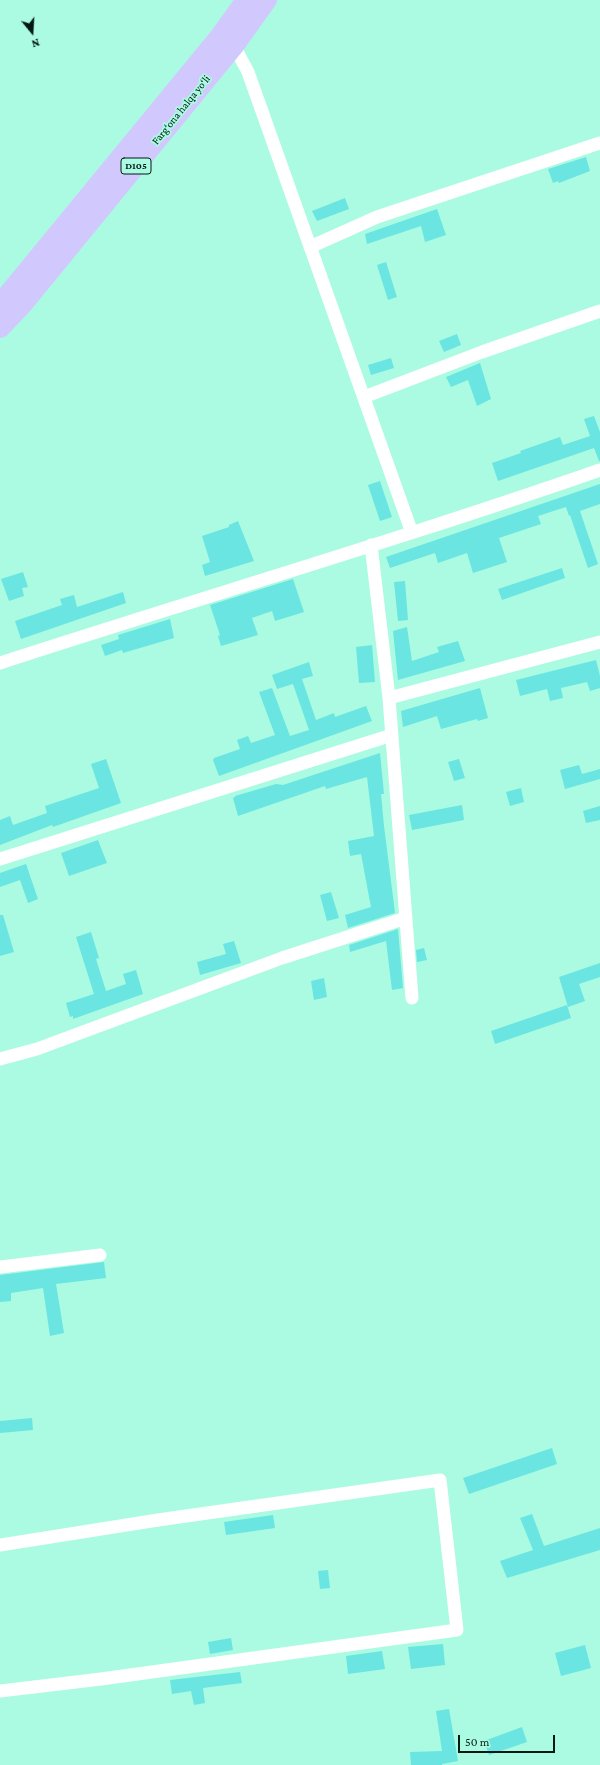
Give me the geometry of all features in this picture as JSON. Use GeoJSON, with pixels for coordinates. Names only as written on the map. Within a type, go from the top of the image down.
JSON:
{"type":"FeatureCollection","features":[{"type":"Feature","properties":{"kind":"highway","name":"Farg‘ona halqa yo‘li"},"geometry":{"type":"LineString","coordinates":[[0,304],[215,42],[246,0]]}},
{"type":"Feature","properties":{"kind":"highway","name":"Farg‘ona halqa yo‘li"},"geometry":{"type":"LineString","coordinates":[[0,328],[23,304],[234,46],[267,0]]}},
{"type":"Feature","properties":{"kind":"street"},"geometry":{"type":"LineString","coordinates":[[234,46],[248,72],[412,533]]}},
{"type":"Feature","properties":{"kind":"street"},"geometry":{"type":"LineString","coordinates":[[310,247],[377,217],[600,143]]}},
{"type":"Feature","properties":{"kind":"street"},"geometry":{"type":"LineString","coordinates":[[364,397],[482,352],[600,311]]}},
{"type":"Feature","properties":{"kind":"street"},"geometry":{"type":"LineString","coordinates":[[0,663],[119,624],[488,509],[600,470]]}},
{"type":"Feature","properties":{"kind":"street"},"geometry":{"type":"LineString","coordinates":[[372,545],[389,698],[412,998]]}},
{"type":"Feature","properties":{"kind":"street"},"geometry":{"type":"LineString","coordinates":[[389,698],[600,642]]}},
{"type":"Feature","properties":{"kind":"street"},"geometry":{"type":"LineString","coordinates":[[0,859],[392,735]]}},
{"type":"Feature","properties":{"kind":"street"},"geometry":{"type":"LineString","coordinates":[[0,1059],[37,1049],[282,958],[406,918]]}},
{"type":"Feature","properties":{"kind":"street"},"geometry":{"type":"LineString","coordinates":[[0,1266],[100,1255]]}},
{"type":"Feature","properties":{"kind":"street"},"geometry":{"type":"LineString","coordinates":[[0,1545],[158,1520],[440,1480],[457,1630],[109,1678],[0,1690]]}},
{"type":"Feature","properties":{"kind":"building"},"geometry":{"type":"Polygon","coordinates":[[[586,157],[590,171],[559,183],[558,181],[553,183],[548,169],[586,157]]]}},
{"type":"Feature","properties":{"kind":"building"},"geometry":{"type":"Polygon","coordinates":[[[345,198],[349,209],[317,221],[312,211],[345,198]]]}},
{"type":"Feature","properties":{"kind":"building"},"geometry":{"type":"Polygon","coordinates":[[[437,209],[446,235],[425,242],[421,226],[367,244],[365,234],[437,209]]]}},
{"type":"Feature","properties":{"kind":"building"},"geometry":{"type":"Polygon","coordinates":[[[386,262],[397,297],[388,300],[377,265],[386,262]]]}},
{"type":"Feature","properties":{"kind":"building"},"geometry":{"type":"Polygon","coordinates":[[[457,334],[461,345],[444,352],[439,341],[457,334]]]}},
{"type":"Feature","properties":{"kind":"building"},"geometry":{"type":"Polygon","coordinates":[[[391,358],[394,368],[371,375],[368,365],[391,358]]]}},
{"type":"Feature","properties":{"kind":"building"},"geometry":{"type":"Polygon","coordinates":[[[480,363],[491,399],[477,406],[468,380],[451,387],[446,377],[480,363]]]}},
{"type":"Feature","properties":{"kind":"building"},"geometry":{"type":"Polygon","coordinates":[[[594,416],[600,432],[600,461],[594,448],[498,481],[492,463],[521,453],[520,451],[560,437],[563,445],[590,436],[584,419],[594,416]]]}},
{"type":"Feature","properties":{"kind":"building"},"geometry":{"type":"Polygon","coordinates":[[[380,481],[392,517],[380,521],[368,485],[380,481]]]}},
{"type":"Feature","properties":{"kind":"building"},"geometry":{"type":"Polygon","coordinates":[[[600,484],[600,504],[580,511],[598,564],[588,568],[566,507],[538,516],[541,524],[499,538],[507,562],[473,573],[467,553],[438,563],[435,553],[390,568],[386,557],[600,484]]]}},
{"type":"Feature","properties":{"kind":"building"},"geometry":{"type":"Polygon","coordinates":[[[238,521],[254,561],[205,576],[202,565],[210,562],[202,536],[229,527],[229,525],[238,521]]]}},
{"type":"Feature","properties":{"kind":"building"},"geometry":{"type":"Polygon","coordinates":[[[562,568],[565,578],[502,600],[498,589],[562,568]]]}},
{"type":"Feature","properties":{"kind":"building"},"geometry":{"type":"Polygon","coordinates":[[[23,572],[28,587],[22,588],[24,596],[9,601],[1,579],[23,572]]]}},
{"type":"Feature","properties":{"kind":"building"},"geometry":{"type":"Polygon","coordinates":[[[293,579],[304,612],[275,621],[272,611],[252,618],[258,635],[221,646],[218,636],[220,635],[210,605],[293,579]]]}},
{"type":"Feature","properties":{"kind":"building"},"geometry":{"type":"Polygon","coordinates":[[[405,581],[408,620],[398,621],[394,582],[405,581]]]}},
{"type":"Feature","properties":{"kind":"building"},"geometry":{"type":"Polygon","coordinates":[[[123,592],[126,603],[21,639],[15,621],[62,605],[60,599],[74,595],[77,607],[123,592]]]}},
{"type":"Feature","properties":{"kind":"building"},"geometry":{"type":"Polygon","coordinates":[[[170,619],[174,638],[123,653],[122,650],[105,656],[101,645],[119,639],[118,635],[170,619]]]}},
{"type":"Feature","properties":{"kind":"building"},"geometry":{"type":"Polygon","coordinates":[[[407,627],[412,661],[439,652],[437,647],[458,641],[465,661],[398,680],[393,631],[407,627]]]}},
{"type":"Feature","properties":{"kind":"building"},"geometry":{"type":"Polygon","coordinates":[[[372,645],[375,682],[359,683],[356,647],[372,645]]]}},
{"type":"Feature","properties":{"kind":"building"},"geometry":{"type":"Polygon","coordinates":[[[596,660],[600,676],[600,688],[590,691],[587,682],[561,688],[563,698],[550,701],[547,689],[520,696],[516,680],[596,660]]]}},
{"type":"Feature","properties":{"kind":"building"},"geometry":{"type":"Polygon","coordinates":[[[309,662],[313,676],[302,679],[316,720],[334,713],[335,717],[366,706],[372,721],[219,776],[213,760],[214,758],[240,749],[237,740],[248,736],[251,743],[275,735],[259,692],[272,688],[290,736],[309,730],[293,684],[277,689],[272,675],[309,662]]]}},
{"type":"Feature","properties":{"kind":"building"},"geometry":{"type":"Polygon","coordinates":[[[480,688],[488,718],[478,721],[477,719],[441,729],[437,716],[403,727],[401,711],[480,688]]]}},
{"type":"Feature","properties":{"kind":"building"},"geometry":{"type":"Polygon","coordinates":[[[380,753],[384,794],[381,794],[384,826],[395,913],[348,928],[345,915],[371,907],[361,854],[350,856],[348,841],[374,836],[367,777],[326,789],[325,786],[238,816],[233,798],[235,796],[276,784],[283,785],[380,753]]]}},
{"type":"Feature","properties":{"kind":"building"},"geometry":{"type":"Polygon","coordinates":[[[106,759],[121,803],[53,827],[52,825],[0,845],[0,820],[10,816],[13,825],[47,813],[45,806],[99,788],[91,764],[106,759]]]}},
{"type":"Feature","properties":{"kind":"building"},"geometry":{"type":"Polygon","coordinates":[[[459,759],[465,778],[454,781],[448,762],[459,759]]]}},
{"type":"Feature","properties":{"kind":"building"},"geometry":{"type":"Polygon","coordinates":[[[579,765],[582,774],[600,769],[600,779],[565,789],[560,770],[579,765]]]}},
{"type":"Feature","properties":{"kind":"building"},"geometry":{"type":"Polygon","coordinates":[[[521,788],[524,802],[510,806],[506,792],[521,788]]]}},
{"type":"Feature","properties":{"kind":"building"},"geometry":{"type":"Polygon","coordinates":[[[462,805],[464,820],[412,830],[409,815],[462,805]]]}},
{"type":"Feature","properties":{"kind":"building"},"geometry":{"type":"Polygon","coordinates":[[[600,806],[600,820],[586,823],[583,811],[600,806]]]}},
{"type":"Feature","properties":{"kind":"building"},"geometry":{"type":"Polygon","coordinates":[[[98,840],[107,863],[69,876],[61,853],[98,840]]]}},
{"type":"Feature","properties":{"kind":"building"},"geometry":{"type":"Polygon","coordinates":[[[26,864],[38,899],[28,903],[20,880],[0,887],[0,873],[26,864]]]}},
{"type":"Feature","properties":{"kind":"building"},"geometry":{"type":"Polygon","coordinates":[[[331,892],[339,918],[327,921],[320,895],[331,892]]]}},
{"type":"Feature","properties":{"kind":"building"},"geometry":{"type":"Polygon","coordinates":[[[0,915],[3,915],[14,952],[0,956],[0,915]]]}},
{"type":"Feature","properties":{"kind":"building"},"geometry":{"type":"Polygon","coordinates":[[[398,929],[403,988],[392,990],[386,941],[350,952],[349,945],[398,929]]]}},
{"type":"Feature","properties":{"kind":"building"},"geometry":{"type":"Polygon","coordinates":[[[91,932],[99,958],[96,959],[106,991],[126,984],[123,974],[136,970],[143,994],[73,1019],[73,1016],[70,1017],[66,1003],[94,994],[76,937],[91,932]]]}},
{"type":"Feature","properties":{"kind":"building"},"geometry":{"type":"Polygon","coordinates":[[[234,941],[241,963],[200,975],[197,962],[226,954],[223,944],[234,941]]]}},
{"type":"Feature","properties":{"kind":"building"},"geometry":{"type":"Polygon","coordinates":[[[424,948],[427,960],[417,962],[416,950],[424,948]]]}},
{"type":"Feature","properties":{"kind":"building"},"geometry":{"type":"Polygon","coordinates":[[[600,963],[600,977],[579,984],[585,1001],[568,1007],[559,977],[600,963]]]}},
{"type":"Feature","properties":{"kind":"building"},"geometry":{"type":"Polygon","coordinates":[[[324,978],[327,997],[314,1000],[311,981],[324,978]]]}},
{"type":"Feature","properties":{"kind":"building"},"geometry":{"type":"Polygon","coordinates":[[[567,1005],[571,1018],[495,1044],[491,1031],[567,1005]]]}},
{"type":"Feature","properties":{"kind":"building"},"geometry":{"type":"Polygon","coordinates":[[[104,1262],[106,1278],[56,1284],[64,1333],[50,1336],[43,1288],[11,1293],[11,1301],[0,1302],[0,1275],[104,1262]]]}},
{"type":"Feature","properties":{"kind":"building"},"geometry":{"type":"Polygon","coordinates":[[[32,1418],[33,1430],[0,1433],[0,1421],[32,1418]]]}},
{"type":"Feature","properties":{"kind":"building"},"geometry":{"type":"Polygon","coordinates":[[[552,1448],[557,1464],[469,1494],[463,1478],[552,1448]]]}},
{"type":"Feature","properties":{"kind":"building"},"geometry":{"type":"Polygon","coordinates":[[[532,1514],[544,1546],[600,1528],[600,1550],[507,1578],[500,1561],[533,1550],[520,1518],[532,1514]]]}},
{"type":"Feature","properties":{"kind":"building"},"geometry":{"type":"Polygon","coordinates":[[[273,1515],[275,1528],[226,1535],[224,1522],[273,1515]]]}},
{"type":"Feature","properties":{"kind":"building"},"geometry":{"type":"Polygon","coordinates":[[[328,1570],[330,1588],[320,1589],[318,1571],[328,1570]]]}},
{"type":"Feature","properties":{"kind":"building"},"geometry":{"type":"Polygon","coordinates":[[[231,1638],[233,1650],[210,1654],[208,1642],[231,1638]]]}},
{"type":"Feature","properties":{"kind":"building"},"geometry":{"type":"Polygon","coordinates":[[[443,1644],[445,1665],[411,1669],[408,1647],[443,1644]]]}},
{"type":"Feature","properties":{"kind":"building"},"geometry":{"type":"Polygon","coordinates":[[[585,1645],[591,1668],[561,1676],[555,1653],[585,1645]]]}},
{"type":"Feature","properties":{"kind":"building"},"geometry":{"type":"Polygon","coordinates":[[[382,1651],[385,1669],[348,1674],[346,1656],[382,1651]]]}},
{"type":"Feature","properties":{"kind":"building"},"geometry":{"type":"Polygon","coordinates":[[[240,1672],[242,1683],[203,1688],[205,1703],[194,1705],[191,1691],[172,1694],[170,1680],[240,1672]]]}},
{"type":"Feature","properties":{"kind":"building"},"geometry":{"type":"Polygon","coordinates":[[[449,1709],[458,1761],[442,1765],[411,1765],[410,1752],[442,1751],[436,1711],[449,1709]]]}},
{"type":"Feature","properties":{"kind":"building"},"geometry":{"type":"Polygon","coordinates":[[[522,1727],[527,1742],[489,1755],[484,1741],[522,1727]]]}}]}
